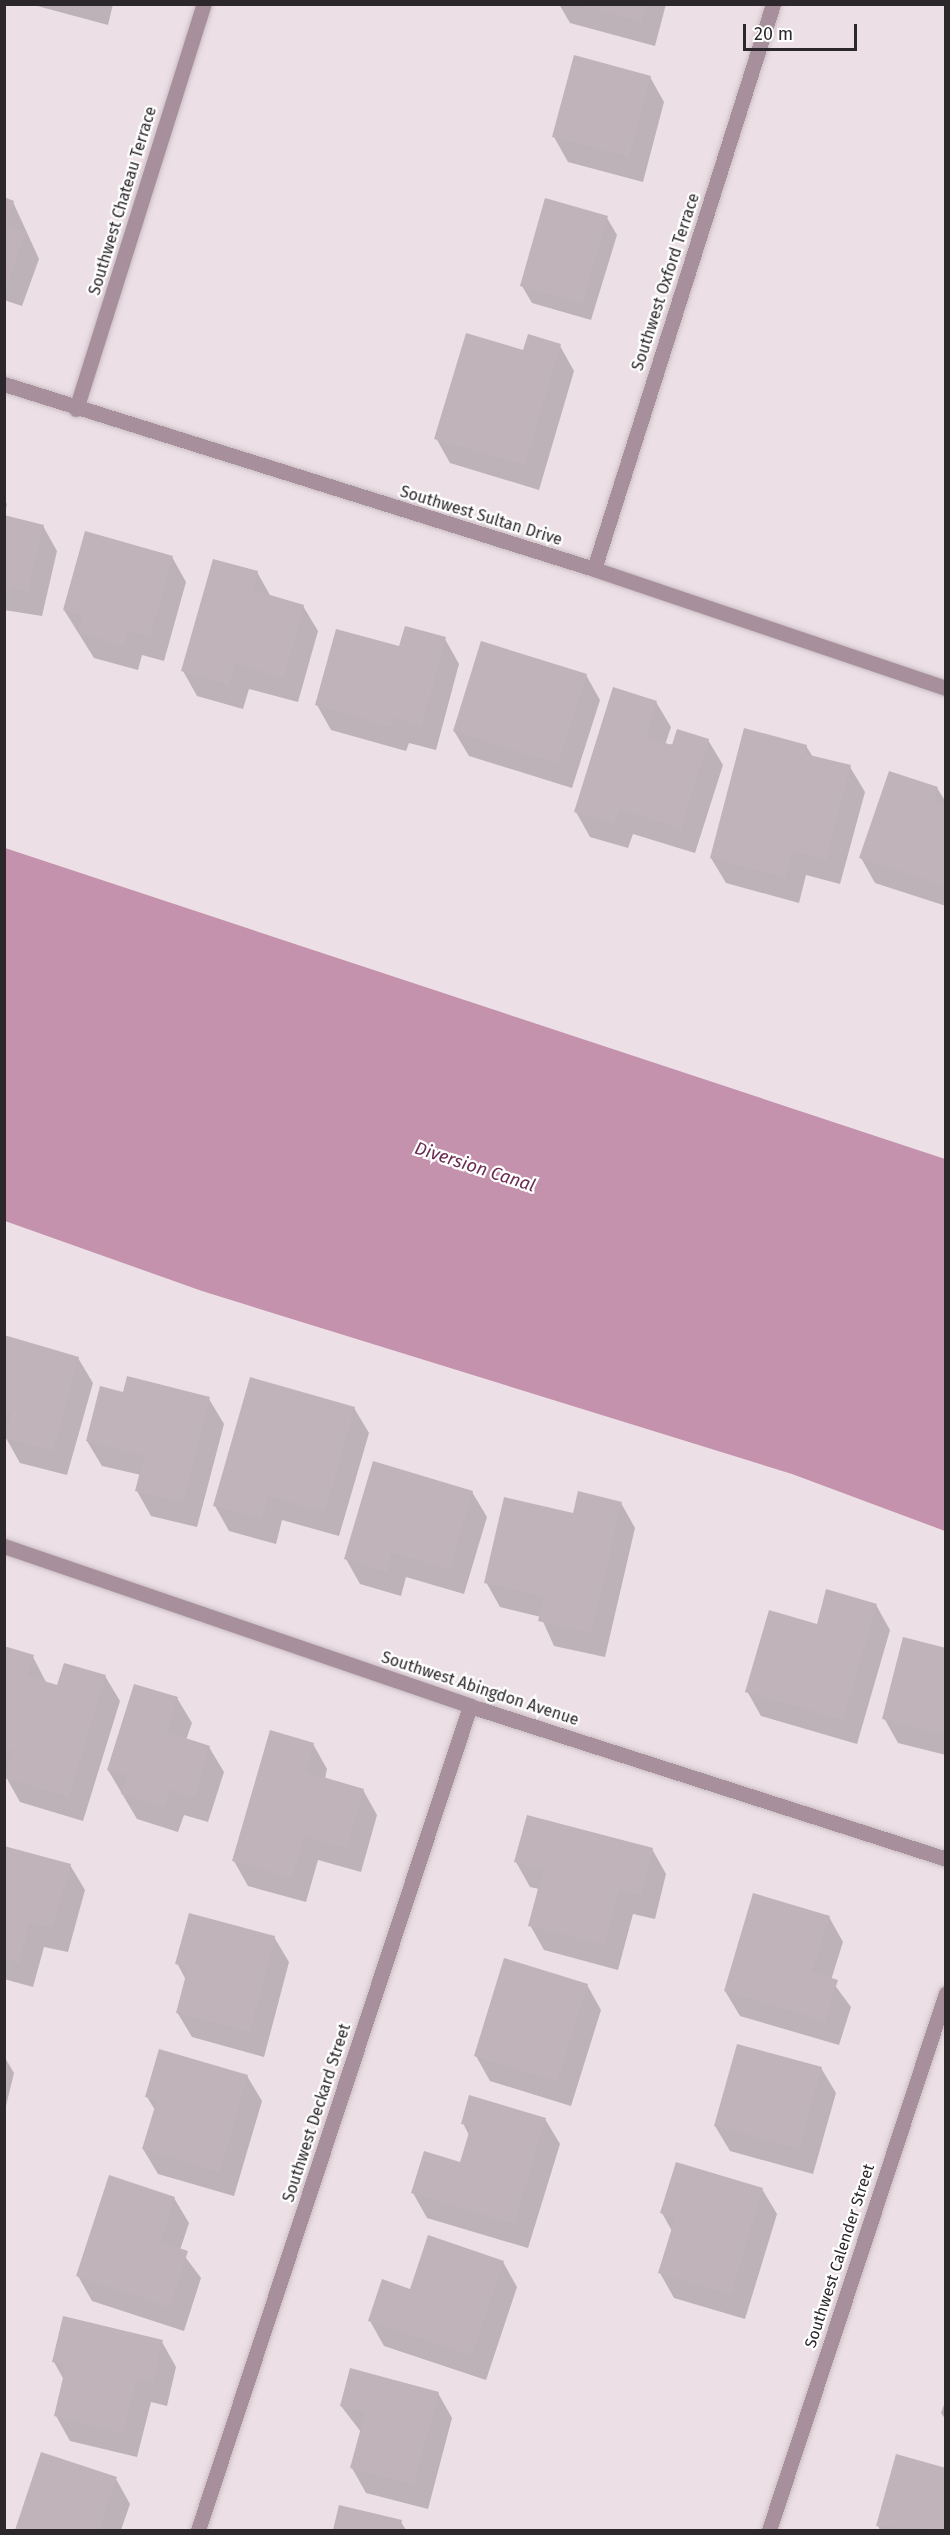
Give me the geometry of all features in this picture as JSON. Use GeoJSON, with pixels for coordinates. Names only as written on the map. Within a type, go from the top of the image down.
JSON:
{"type":"FeatureCollection","features":[{"type":"Feature","properties":{"kind":"street","name":"Southwest Chateau Terrace"},"geometry":{"type":"LineString","coordinates":[[76,409],[204,4]]}},
{"type":"Feature","properties":{"kind":"street","name":"Southwest Oxford Terrace"},"geometry":{"type":"LineString","coordinates":[[594,570],[773,4]]}},
{"type":"Feature","properties":{"kind":"street","name":"Southwest Sultan Drive"},"geometry":{"type":"LineString","coordinates":[[4,384],[76,409],[594,570],[945,688]]}},
{"type":"Feature","properties":{"kind":"street","name":"Southwest Abingdon Avenue"},"geometry":{"type":"LineString","coordinates":[[4,1546],[470,1706],[945,1859]]}},
{"type":"Feature","properties":{"kind":"street","name":"Southwest Deckard Street"},"geometry":{"type":"LineString","coordinates":[[198,2530],[470,1706]]}},
{"type":"Feature","properties":{"kind":"street","name":"Southwest Calender Street"},"geometry":{"type":"LineString","coordinates":[[769,2530],[945,1993]]}},
{"type":"Feature","properties":{"kind":"water","name":"Diversion Canal"},"geometry":{"type":"Polygon","coordinates":[[[5,848],[945,1159],[945,1531],[792,1474],[202,1291],[5,1221],[5,848]]]}},
{"type":"Feature","properties":{"kind":"building"},"geometry":{"type":"Polygon","coordinates":[[[580,4],[646,4],[641,22],[580,4]]]}},
{"type":"Feature","properties":{"kind":"building"},"geometry":{"type":"Polygon","coordinates":[[[574,55],[651,76],[629,157],[552,137],[574,55]]]}},
{"type":"Feature","properties":{"kind":"building"},"geometry":{"type":"Polygon","coordinates":[[[4,197],[14,201],[5,225],[26,232],[8,282],[4,281],[4,197]]]}},
{"type":"Feature","properties":{"kind":"building"},"geometry":{"type":"Polygon","coordinates":[[[545,198],[608,216],[582,304],[520,286],[545,198]]]}},
{"type":"Feature","properties":{"kind":"building"},"geometry":{"type":"Polygon","coordinates":[[[466,333],[523,350],[528,334],[561,344],[525,465],[434,439],[466,333]]]}},
{"type":"Feature","properties":{"kind":"building"},"geometry":{"type":"Polygon","coordinates":[[[4,515],[44,525],[28,592],[4,586],[4,515]]]}},
{"type":"Feature","properties":{"kind":"building"},"geometry":{"type":"Polygon","coordinates":[[[85,531],[173,556],[150,637],[128,631],[124,646],[78,633],[82,616],[63,610],[85,531]]]}},
{"type":"Feature","properties":{"kind":"building"},"geometry":{"type":"Polygon","coordinates":[[[213,559],[258,571],[253,590],[304,605],[284,678],[235,664],[229,685],[181,671],[213,559]]]}},
{"type":"Feature","properties":{"kind":"building"},"geometry":{"type":"Polygon","coordinates":[[[405,626],[446,637],[422,726],[395,718],[392,727],[315,705],[336,629],[399,646],[405,626]]]}},
{"type":"Feature","properties":{"kind":"building"},"geometry":{"type":"Polygon","coordinates":[[[481,641],[587,674],[558,764],[453,731],[481,641]]]}},
{"type":"Feature","properties":{"kind":"building"},"geometry":{"type":"Polygon","coordinates":[[[613,687],[657,701],[646,737],[672,745],[677,729],[709,739],[681,829],[619,809],[614,824],[574,812],[613,687]]]}},
{"type":"Feature","properties":{"kind":"building"},"geometry":{"type":"Polygon","coordinates":[[[744,728],[807,745],[805,754],[851,765],[826,860],[792,851],[785,878],[710,858],[744,728]]]}},
{"type":"Feature","properties":{"kind":"building"},"geometry":{"type":"Polygon","coordinates":[[[889,771],[938,787],[934,801],[946,805],[946,886],[859,858],[889,771]]]}},
{"type":"Feature","properties":{"kind":"building"},"geometry":{"type":"Polygon","coordinates":[[[4,1335],[79,1357],[53,1451],[4,1438],[11,1413],[4,1412],[4,1335]]]}},
{"type":"Feature","properties":{"kind":"building"},"geometry":{"type":"Polygon","coordinates":[[[127,1376],[210,1397],[183,1503],[135,1491],[144,1456],[86,1441],[100,1386],[123,1392],[127,1376]]]}},
{"type":"Feature","properties":{"kind":"building"},"geometry":{"type":"Polygon","coordinates":[[[250,1377],[355,1407],[325,1512],[268,1496],[262,1520],[213,1506],[250,1377]]]}},
{"type":"Feature","properties":{"kind":"building"},"geometry":{"type":"Polygon","coordinates":[[[373,1461],[473,1491],[450,1569],[392,1553],[386,1572],[344,1559],[373,1461]]]}},
{"type":"Feature","properties":{"kind":"building"},"geometry":{"type":"Polygon","coordinates":[[[578,1491],[622,1502],[591,1633],[538,1621],[544,1597],[484,1583],[504,1497],[573,1513],[578,1491]]]}},
{"type":"Feature","properties":{"kind":"building"},"geometry":{"type":"Polygon","coordinates":[[[826,1589],[877,1604],[843,1720],[745,1692],[769,1610],[817,1624],[826,1589]]]}},
{"type":"Feature","properties":{"kind":"building"},"geometry":{"type":"Polygon","coordinates":[[[903,1637],[946,1648],[946,1735],[882,1719],[903,1637]]]}},
{"type":"Feature","properties":{"kind":"building"},"geometry":{"type":"Polygon","coordinates":[[[4,1646],[34,1655],[28,1676],[57,1685],[64,1663],[106,1675],[69,1797],[4,1778],[13,1751],[4,1749],[4,1646]]]}},
{"type":"Feature","properties":{"kind":"building"},"geometry":{"type":"Polygon","coordinates":[[[134,1684],[178,1697],[167,1732],[210,1746],[194,1798],[170,1790],[164,1808],[121,1794],[127,1776],[107,1770],[134,1684]]]}},
{"type":"Feature","properties":{"kind":"building"},"geometry":{"type":"Polygon","coordinates":[[[270,1730],[314,1743],[306,1772],[364,1789],[347,1848],[304,1836],[292,1878],[232,1861],[270,1730]]]}},
{"type":"Feature","properties":{"kind":"building"},"geometry":{"type":"Polygon","coordinates":[[[527,1815],[653,1848],[641,1895],[619,1889],[604,1945],[528,1926],[543,1870],[514,1862],[527,1815]]]}},
{"type":"Feature","properties":{"kind":"building"},"geometry":{"type":"Polygon","coordinates":[[[4,1846],[71,1864],[53,1928],[30,1922],[19,1963],[4,1958],[4,1846]]]}},
{"type":"Feature","properties":{"kind":"building"},"geometry":{"type":"Polygon","coordinates":[[[753,1893],[830,1916],[812,1972],[838,1980],[825,2021],[724,1991],[753,1893]]]}},
{"type":"Feature","properties":{"kind":"building"},"geometry":{"type":"Polygon","coordinates":[[[189,1913],[275,1936],[250,2032],[176,2013],[188,1967],[175,1964],[189,1913]]]}},
{"type":"Feature","properties":{"kind":"building"},"geometry":{"type":"Polygon","coordinates":[[[504,1958],[588,1984],[557,2082],[474,2056],[504,1958]]]}},
{"type":"Feature","properties":{"kind":"building"},"geometry":{"type":"Polygon","coordinates":[[[737,2044],[822,2067],[799,2149],[714,2126],[737,2044]]]}},
{"type":"Feature","properties":{"kind":"building"},"geometry":{"type":"Polygon","coordinates":[[[159,2049],[248,2075],[220,2172],[142,2149],[157,2100],[145,2097],[159,2049]]]}},
{"type":"Feature","properties":{"kind":"building"},"geometry":{"type":"Polygon","coordinates":[[[469,2095],[546,2118],[514,2224],[411,2193],[424,2151],[460,2162],[471,2126],[461,2124],[469,2095]]]}},
{"type":"Feature","properties":{"kind":"building"},"geometry":{"type":"Polygon","coordinates":[[[676,2162],[763,2188],[731,2295],[658,2273],[675,2218],[660,2213],[676,2162]]]}},
{"type":"Feature","properties":{"kind":"building"},"geometry":{"type":"Polygon","coordinates":[[[109,2175],[175,2197],[161,2242],[188,2251],[170,2307],[76,2276],[109,2175]]]}},
{"type":"Feature","properties":{"kind":"building"},"geometry":{"type":"Polygon","coordinates":[[[428,2235],[504,2261],[472,2356],[368,2321],[382,2279],[410,2289],[428,2235]]]}},
{"type":"Feature","properties":{"kind":"building"},"geometry":{"type":"Polygon","coordinates":[[[63,2316],[163,2340],[153,2382],[137,2378],[123,2433],[54,2416],[66,2365],[52,2362],[63,2316]]]}},
{"type":"Feature","properties":{"kind":"building"},"geometry":{"type":"Polygon","coordinates":[[[350,2368],[439,2392],[414,2485],[350,2468],[365,2413],[340,2406],[350,2368]]]}},
{"type":"Feature","properties":{"kind":"building"},"geometry":{"type":"Polygon","coordinates":[[[41,2452],[117,2477],[99,2530],[15,2530],[41,2452]]]}},
{"type":"Feature","properties":{"kind":"building"},"geometry":{"type":"Polygon","coordinates":[[[896,2454],[946,2468],[946,2530],[876,2526],[896,2454]]]}},
{"type":"Feature","properties":{"kind":"building"},"geometry":{"type":"Polygon","coordinates":[[[339,2505],[402,2520],[400,2530],[333,2530],[339,2505]]]}}]}
